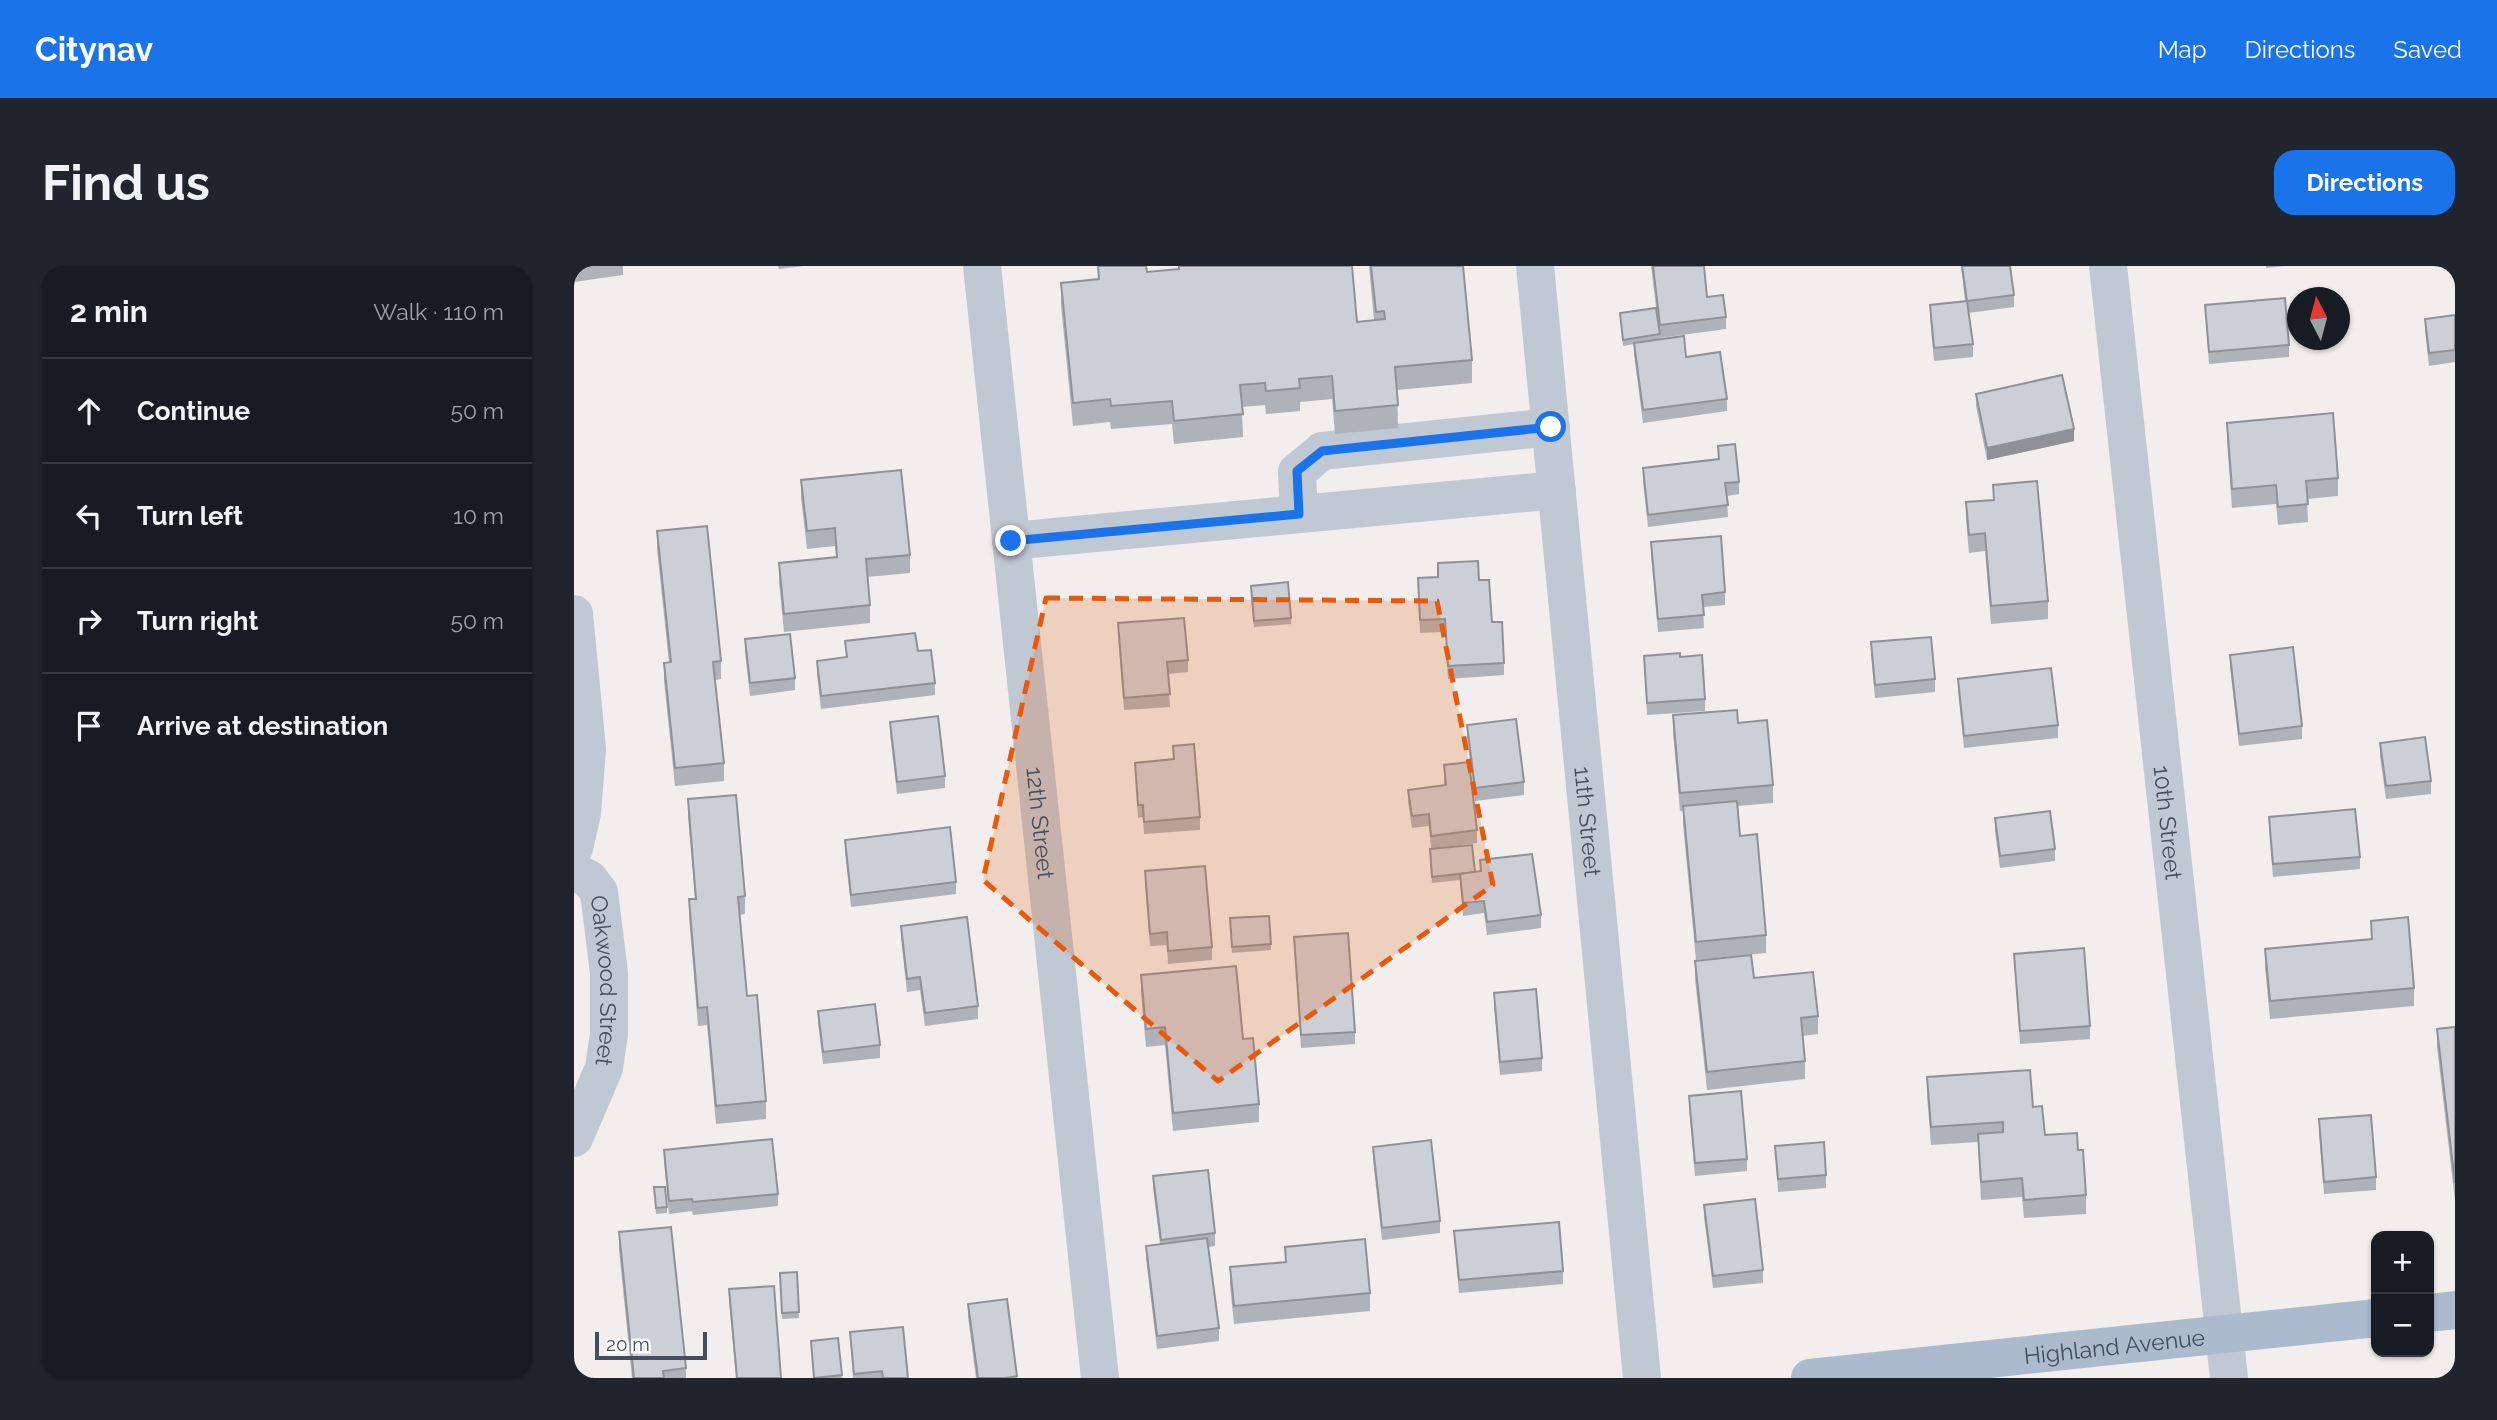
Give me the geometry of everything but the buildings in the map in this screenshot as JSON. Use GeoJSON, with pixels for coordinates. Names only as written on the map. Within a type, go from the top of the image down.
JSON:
{"type":"FeatureCollection","features":[{"type":"Feature","properties":{"kind":"main road"},"geometry":{"type":"LineString","coordinates":[[2434,1312],[2455,1310]]}},
{"type":"Feature","properties":{"kind":"main road","name":"Highland Avenue"},"geometry":{"type":"LineString","coordinates":[[1810,1378],[2371,1319]]}},
{"type":"Feature","properties":{"kind":"street","name":"12th Street"},"geometry":{"type":"LineString","coordinates":[[982,266],[1100,1378]]}},
{"type":"Feature","properties":{"kind":"street","name":"11th Street"},"geometry":{"type":"LineString","coordinates":[[1535,266],[1643,1378]]}},
{"type":"Feature","properties":{"kind":"street","name":"10th Street"},"geometry":{"type":"LineString","coordinates":[[2108,266],[2229,1378]]}},
{"type":"Feature","properties":{"kind":"street"},"geometry":{"type":"LineString","coordinates":[[1299,514],[1297,471],[1322,451],[1551,427]]}},
{"type":"Feature","properties":{"kind":"street"},"geometry":{"type":"LineString","coordinates":[[1011,541],[1557,490]]}},
{"type":"Feature","properties":{"kind":"street"},"geometry":{"type":"LineString","coordinates":[[574,614],[587,749],[583,813],[574,848]]}},
{"type":"Feature","properties":{"kind":"street","name":"Oakwood Street"},"geometry":{"type":"LineString","coordinates":[[574,872],[589,879],[599,892],[609,973],[609,1034],[604,1068],[574,1138]]}},
{"type":"Feature","properties":{"kind":"highlighted area"},"geometry":{"type":"Polygon","coordinates":[[[1046,598],[1437,601],[1493,885],[1218,1081],[983,880],[1046,598]]]}},
{"type":"Feature","properties":{"kind":"route"},"geometry":{"type":"LineString","coordinates":[[1011,541],[1299,514],[1295,480],[1297,471],[1307,460],[1322,451],[1551,427]]}}]}
